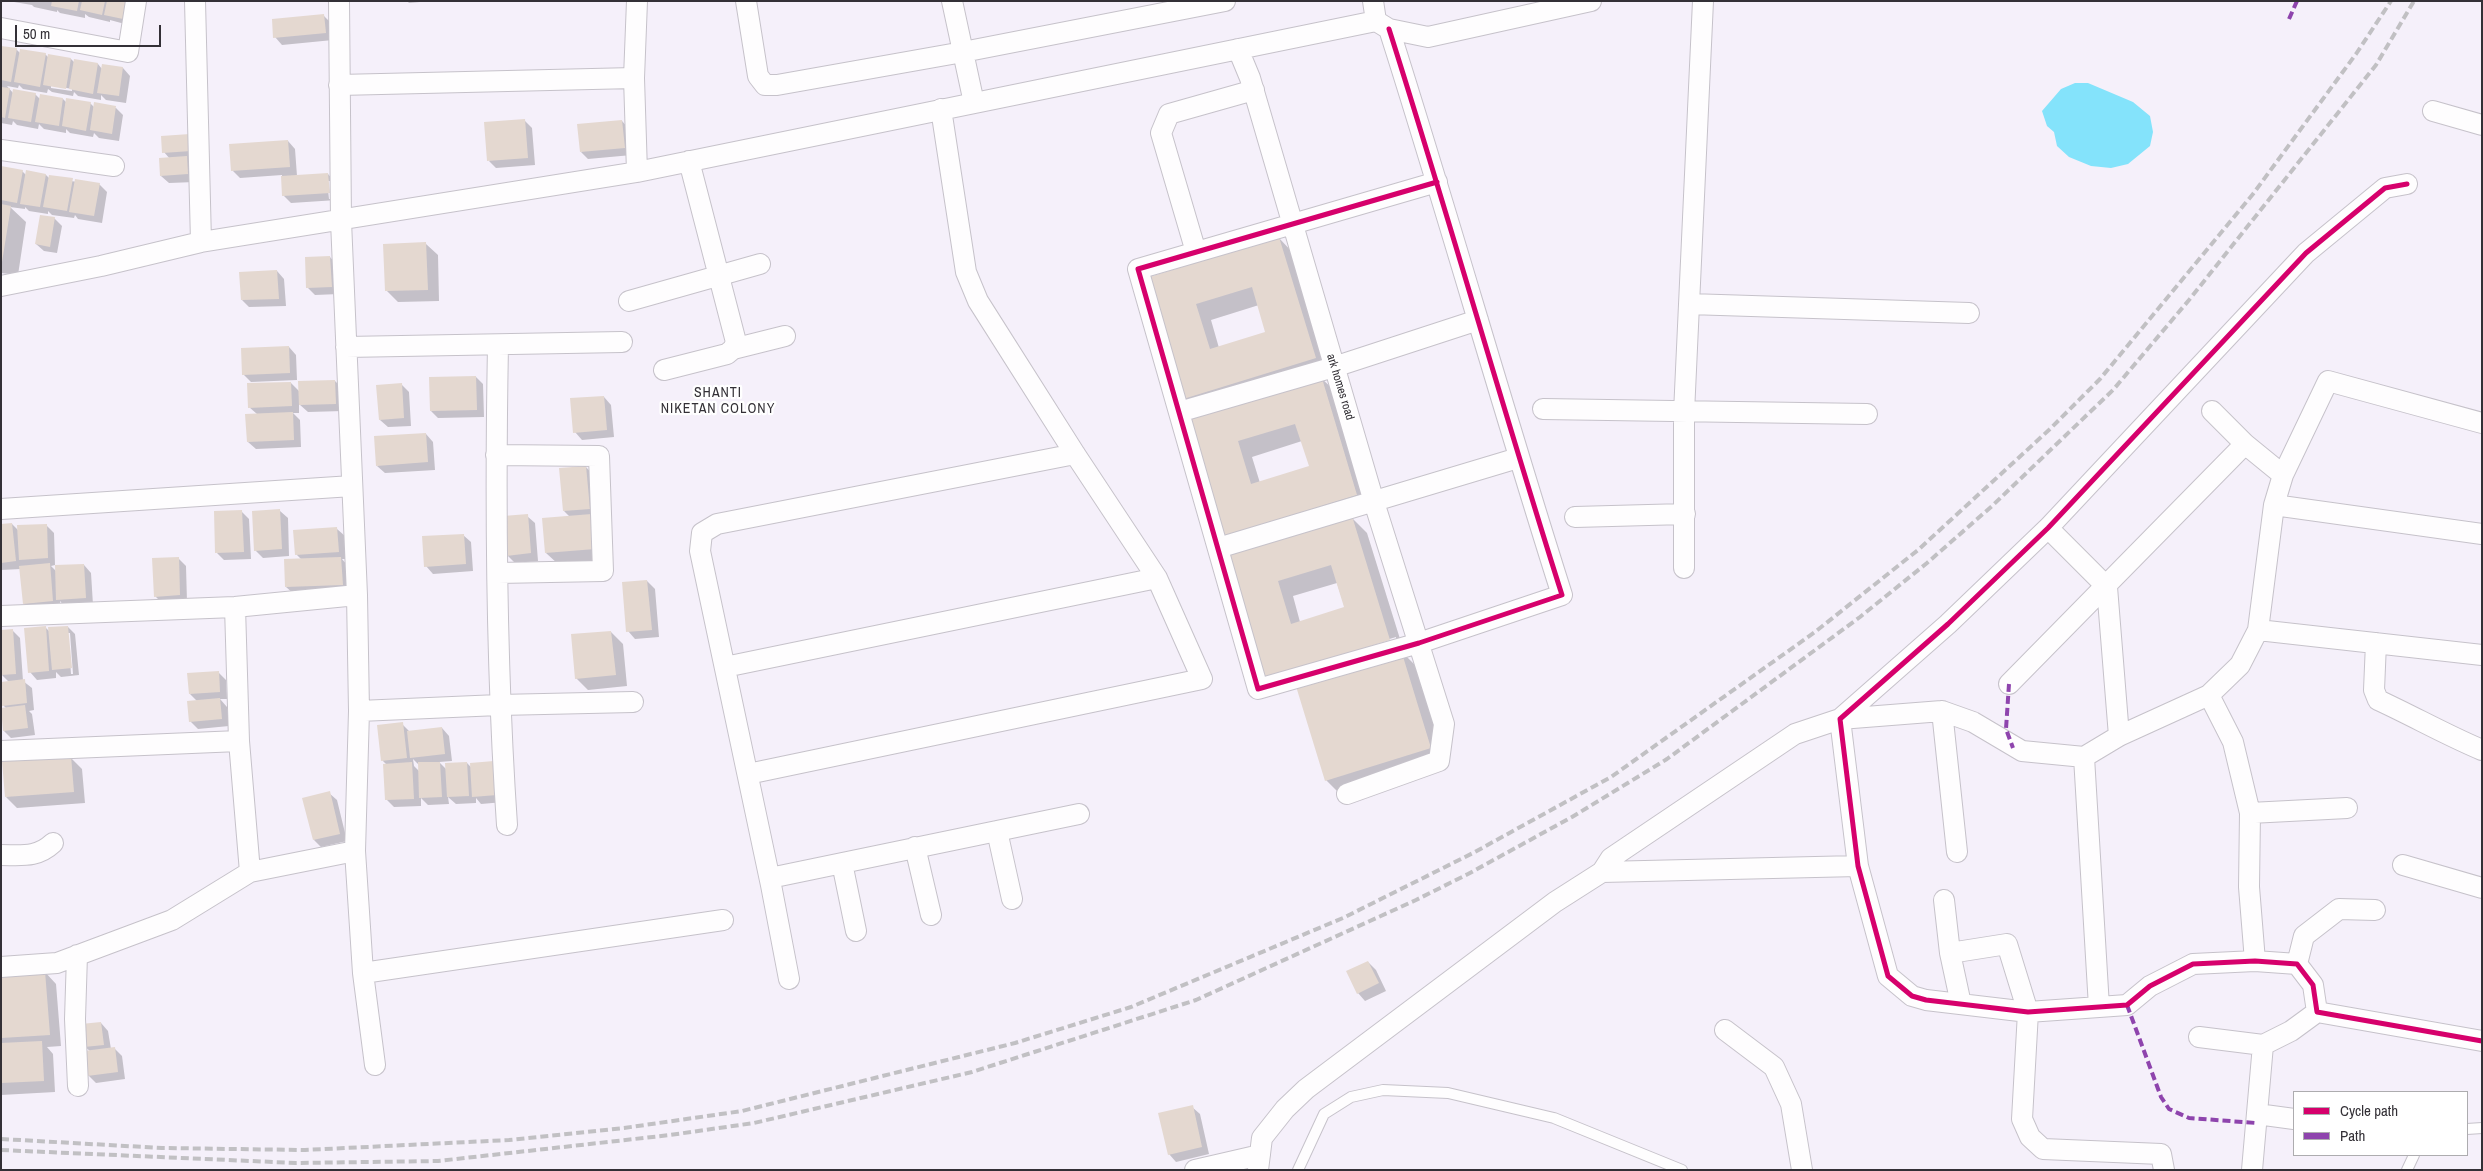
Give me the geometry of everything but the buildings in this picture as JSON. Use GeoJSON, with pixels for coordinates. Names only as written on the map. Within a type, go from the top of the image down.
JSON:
{"type":"FeatureCollection","features":[{"type":"Feature","properties":{"kind":"street"},"geometry":{"type":"LineString","coordinates":[[1,28],[128,52],[136,1]]}},
{"type":"Feature","properties":{"kind":"street"},"geometry":{"type":"LineString","coordinates":[[195,1],[201,242]]}},
{"type":"Feature","properties":{"kind":"street"},"geometry":{"type":"LineString","coordinates":[[339,1],[341,221],[357,595],[359,711],[355,851],[364,973],[375,1065]]}},
{"type":"Feature","properties":{"kind":"street"},"geometry":{"type":"LineString","coordinates":[[637,1],[634,78],[637,172]]}},
{"type":"Feature","properties":{"kind":"street"},"geometry":{"type":"LineString","coordinates":[[746,1],[758,76],[765,85],[776,85],[963,52],[1170,6],[1224,1]]}},
{"type":"Feature","properties":{"kind":"street"},"geometry":{"type":"LineString","coordinates":[[952,1],[974,103]]}},
{"type":"Feature","properties":{"kind":"street"},"geometry":{"type":"LineString","coordinates":[[1373,1],[1437,182],[1518,458],[1562,595],[1419,643],[1258,688],[1138,269],[1437,182]]}},
{"type":"Feature","properties":{"kind":"street"},"geometry":{"type":"LineString","coordinates":[[1,286],[100,266],[201,242],[637,172],[1238,50],[1383,25],[1428,37],[1591,1]]}},
{"type":"Feature","properties":{"kind":"street"},"geometry":{"type":"LineString","coordinates":[[1684,568],[1684,413],[1703,1]]}},
{"type":"Feature","properties":{"kind":"street","name":"ark homes road"},"geometry":{"type":"LineString","coordinates":[[1238,50],[1254,90],[1291,224],[1374,502],[1444,724],[1439,761],[1347,794]]}},
{"type":"Feature","properties":{"kind":"street"},"geometry":{"type":"LineString","coordinates":[[340,85],[634,78]]}},
{"type":"Feature","properties":{"kind":"street"},"geometry":{"type":"LineString","coordinates":[[1196,252],[1160,132],[1169,114],[1254,90]]}},
{"type":"Feature","properties":{"kind":"street"},"geometry":{"type":"LineString","coordinates":[[748,774],[1202,679],[1157,578],[994,329],[978,301],[966,272],[941,109]]}},
{"type":"Feature","properties":{"kind":"street"},"geometry":{"type":"LineString","coordinates":[[2433,110],[2482,125]]}},
{"type":"Feature","properties":{"kind":"street"},"geometry":{"type":"LineString","coordinates":[[1,150],[114,166]]}},
{"type":"Feature","properties":{"kind":"street"},"geometry":{"type":"LineString","coordinates":[[664,370],[727,354],[736,342],[689,161]]}},
{"type":"Feature","properties":{"kind":"street"},"geometry":{"type":"LineString","coordinates":[[1840,719],[1948,624],[2048,528],[2306,253],[2385,188],[2407,184]]}},
{"type":"Feature","properties":{"kind":"street"},"geometry":{"type":"LineString","coordinates":[[629,301],[760,264]]}},
{"type":"Feature","properties":{"kind":"street"},"geometry":{"type":"LineString","coordinates":[[1688,304],[1969,313]]}},
{"type":"Feature","properties":{"kind":"street"},"geometry":{"type":"LineString","coordinates":[[1179,412],[1334,367],[1478,320]]}},
{"type":"Feature","properties":{"kind":"street"},"geometry":{"type":"LineString","coordinates":[[733,348],[785,336]]}},
{"type":"Feature","properties":{"kind":"street"},"geometry":{"type":"LineString","coordinates":[[346,348],[622,342]]}},
{"type":"Feature","properties":{"kind":"street"},"geometry":{"type":"LineString","coordinates":[[498,345],[496,455],[499,705],[507,824]]}},
{"type":"Feature","properties":{"kind":"street"},"geometry":{"type":"LineString","coordinates":[[1195,1170],[1259,1162],[1262,1138],[1286,1109],[1306,1089],[1555,902],[1602,872],[1611,858],[1795,734],[1840,719],[1942,711],[1973,722],[2022,752],[2084,757],[2119,736],[2209,695],[2240,665],[2258,630],[2274,505],[2283,475],[2328,381],[2482,423]]}},
{"type":"Feature","properties":{"kind":"street"},"geometry":{"type":"LineString","coordinates":[[1543,409],[1684,413],[1867,414]]}},
{"type":"Feature","properties":{"kind":"street"},"geometry":{"type":"LineString","coordinates":[[2212,411],[2245,444],[2283,475]]}},
{"type":"Feature","properties":{"kind":"street"},"geometry":{"type":"LineString","coordinates":[[2009,684],[2106,588],[2245,444]]}},
{"type":"Feature","properties":{"kind":"street"},"geometry":{"type":"LineString","coordinates":[[788,979],[770,878],[700,552],[702,533],[716,524],[1075,454]]}},
{"type":"Feature","properties":{"kind":"street"},"geometry":{"type":"LineString","coordinates":[[496,455],[599,456],[603,571],[498,573]]}},
{"type":"Feature","properties":{"kind":"street"},"geometry":{"type":"LineString","coordinates":[[1218,548],[1518,458]]}},
{"type":"Feature","properties":{"kind":"street"},"geometry":{"type":"LineString","coordinates":[[1,509],[352,486]]}},
{"type":"Feature","properties":{"kind":"street"},"geometry":{"type":"LineString","coordinates":[[2274,505],[2482,534]]}},
{"type":"Feature","properties":{"kind":"street"},"geometry":{"type":"LineString","coordinates":[[1575,517],[1685,514]]}},
{"type":"Feature","properties":{"kind":"street"},"geometry":{"type":"LineString","coordinates":[[2048,528],[2106,588],[2119,736]]}},
{"type":"Feature","properties":{"kind":"street"},"geometry":{"type":"LineString","coordinates":[[725,668],[1157,578]]}},
{"type":"Feature","properties":{"kind":"street"},"geometry":{"type":"LineString","coordinates":[[1,616],[235,607],[357,595]]}},
{"type":"Feature","properties":{"kind":"street"},"geometry":{"type":"LineString","coordinates":[[235,607],[239,741],[250,872]]}},
{"type":"Feature","properties":{"kind":"street"},"geometry":{"type":"LineString","coordinates":[[2258,630],[2482,655]]}},
{"type":"Feature","properties":{"kind":"street"},"geometry":{"type":"LineString","coordinates":[[2376,643],[2374,690],[2378,700],[2426,723],[2451,738],[2482,750]]}},
{"type":"Feature","properties":{"kind":"street"},"geometry":{"type":"LineString","coordinates":[[2209,695],[2233,742],[2250,813],[2249,888],[2255,961]]}},
{"type":"Feature","properties":{"kind":"street"},"geometry":{"type":"LineString","coordinates":[[359,711],[633,702]]}},
{"type":"Feature","properties":{"kind":"street"},"geometry":{"type":"LineString","coordinates":[[1942,711],[1956,852]]}},
{"type":"Feature","properties":{"kind":"street"},"geometry":{"type":"LineString","coordinates":[[1840,719],[1858,866],[1888,976],[1912,996],[1926,1000],[2028,1012],[2127,1005],[2150,986],[2193,964],[2255,961],[2297,964],[2313,985],[2317,1012]]}},
{"type":"Feature","properties":{"kind":"street"},"geometry":{"type":"LineString","coordinates":[[1,751],[239,741]]}},
{"type":"Feature","properties":{"kind":"street"},"geometry":{"type":"LineString","coordinates":[[2084,757],[2099,1007]]}},
{"type":"Feature","properties":{"kind":"street"},"geometry":{"type":"LineString","coordinates":[[2250,813],[2347,808]]}},
{"type":"Feature","properties":{"kind":"street"},"geometry":{"type":"LineString","coordinates":[[770,878],[1079,814]]}},
{"type":"Feature","properties":{"kind":"street"},"geometry":{"type":"LineString","coordinates":[[997,830],[1012,899]]}},
{"type":"Feature","properties":{"kind":"street"},"geometry":{"type":"LineString","coordinates":[[1,855],[29,855],[43,852],[53,843]]}},
{"type":"Feature","properties":{"kind":"street"},"geometry":{"type":"LineString","coordinates":[[915,847],[930,915]]}},
{"type":"Feature","properties":{"kind":"street"},"geometry":{"type":"LineString","coordinates":[[1,967],[57,963],[172,920],[250,872],[355,851]]}},
{"type":"Feature","properties":{"kind":"street"},"geometry":{"type":"LineString","coordinates":[[842,863],[856,931]]}},
{"type":"Feature","properties":{"kind":"street"},"geometry":{"type":"LineString","coordinates":[[1602,872],[1858,866]]}},
{"type":"Feature","properties":{"kind":"street"},"geometry":{"type":"LineString","coordinates":[[2403,866],[2482,888]]}},
{"type":"Feature","properties":{"kind":"street"},"geometry":{"type":"LineString","coordinates":[[1944,900],[1950,953],[1962,1004]]}},
{"type":"Feature","properties":{"kind":"street"},"geometry":{"type":"LineString","coordinates":[[2297,964],[2304,936],[2339,909],[2374,910]]}},
{"type":"Feature","properties":{"kind":"street"},"geometry":{"type":"LineString","coordinates":[[364,973],[723,920]]}},
{"type":"Feature","properties":{"kind":"street"},"geometry":{"type":"LineString","coordinates":[[1950,953],[2007,944],[2028,1012],[2022,1118],[2030,1137],[2044,1149],[2160,1154],[2164,1170]]}},
{"type":"Feature","properties":{"kind":"street"},"geometry":{"type":"LineString","coordinates":[[77,955],[75,1019],[78,1086]]}},
{"type":"Feature","properties":{"kind":"street"},"geometry":{"type":"LineString","coordinates":[[2199,1036],[2263,1045],[2291,1031],[2317,1012],[2482,1041]]}},
{"type":"Feature","properties":{"kind":"street"},"geometry":{"type":"LineString","coordinates":[[1724,1030],[1774,1067],[1791,1104],[1802,1170]]}},
{"type":"Feature","properties":{"kind":"street"},"geometry":{"type":"LineString","coordinates":[[2252,1170],[2263,1045]]}},
{"type":"Feature","properties":{"kind":"street"},"geometry":{"type":"LineString","coordinates":[[2257,1114],[2293,1119]]}},
{"type":"Feature","properties":{"kind":"lane"},"geometry":{"type":"LineString","coordinates":[[1298,1170],[1324,1114],[1351,1097],[1383,1090],[1448,1092],[1554,1118],[1682,1170]]}},
{"type":"Feature","properties":{"kind":"lane"},"geometry":{"type":"LineString","coordinates":[[2468,1129],[2482,1128]]}},
{"type":"Feature","properties":{"kind":"lane"},"geometry":{"type":"LineString","coordinates":[[2407,1170],[2414,1156]]}},
{"type":"Feature","properties":{"kind":"water"},"geometry":{"type":"Polygon","coordinates":[[[2075,83],[2088,83],[2133,102],[2150,116],[2153,132],[2150,146],[2128,164],[2111,168],[2091,166],[2069,157],[2057,146],[2054,132],[2047,126],[2042,111],[2061,89],[2075,83]]]}},
{"type":"Feature","properties":{"kind":"railway"},"geometry":{"type":"LineString","coordinates":[[1,1139],[162,1148],[305,1150],[509,1140],[624,1128],[742,1111],[1015,1043],[1131,1007],[1343,918],[1473,853],[1611,777],[1815,632],[1918,550],[2050,429],[2100,379],[2253,194],[2356,54],[2391,1]]}},
{"type":"Feature","properties":{"kind":"railway"},"geometry":{"type":"LineString","coordinates":[[1,1150],[296,1163],[438,1161],[670,1135],[754,1123],[972,1072],[1196,1000],[1416,900],[1572,817],[1667,759],[1860,617],[1927,563],[1992,506],[2113,390],[2189,300],[2376,65],[2414,1]]}},
{"type":"Feature","properties":{"kind":"marked path"},"geometry":{"type":"LineString","coordinates":[[2289,19],[2297,1]]}},
{"type":"Feature","properties":{"kind":"marked path"},"geometry":{"type":"LineString","coordinates":[[2009,684],[2006,729],[2013,748]]}},
{"type":"Feature","properties":{"kind":"marked path"},"geometry":{"type":"LineString","coordinates":[[2127,1005],[2161,1097],[2169,1109],[2189,1118],[2256,1123]]}},
{"type":"Feature","properties":{"kind":"cycle path"},"geometry":{"type":"LineString","coordinates":[[1389,29],[1433,170],[1454,241],[1518,454],[1562,595],[1419,643],[1258,689],[1138,269],[1437,182]]}},
{"type":"Feature","properties":{"kind":"cycle path"},"geometry":{"type":"LineString","coordinates":[[2407,184],[2385,188],[2306,253],[2048,528],[1948,624],[1840,719],[1858,866],[1888,976],[1912,996],[1926,1000],[2028,1012],[2127,1005],[2150,986],[2193,964],[2255,961],[2297,964],[2313,985],[2317,1012],[2482,1041]]}},
{"type":"Feature","properties":{"kind":"district","name":"SHANTI NIKETAN COLONY"},"geometry":{"type":"Point","coordinates":[718,402]}}]}
